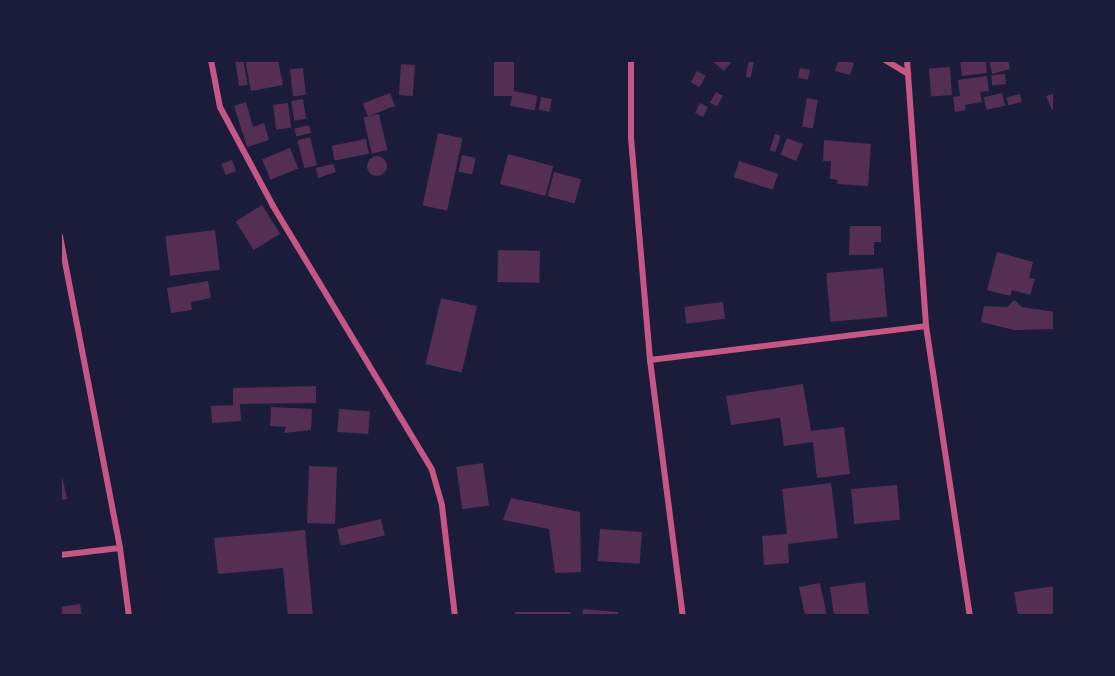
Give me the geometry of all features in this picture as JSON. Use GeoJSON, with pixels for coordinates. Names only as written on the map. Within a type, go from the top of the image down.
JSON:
{"type":"FeatureCollection","features":[{"type":"Feature","properties":{"kind":"street"},"geometry":{"type":"LineString","coordinates":[[211,60],[220,108],[432,470],[442,506],[455,616]]}},
{"type":"Feature","properties":{"kind":"street"},"geometry":{"type":"LineString","coordinates":[[631,60],[631,138],[650,360],[683,616]]}},
{"type":"Feature","properties":{"kind":"street"},"geometry":{"type":"LineString","coordinates":[[885,60],[908,74]]}},
{"type":"Feature","properties":{"kind":"street"},"geometry":{"type":"LineString","coordinates":[[907,60],[926,326],[970,616]]}},
{"type":"Feature","properties":{"kind":"street"},"geometry":{"type":"LineString","coordinates":[[60,236],[120,548],[129,616]]}},
{"type":"Feature","properties":{"kind":"street"},"geometry":{"type":"LineString","coordinates":[[650,360],[926,326]]}},
{"type":"Feature","properties":{"kind":"street"},"geometry":{"type":"LineString","coordinates":[[60,555],[120,548]]}},
{"type":"Feature","properties":{"kind":"building"},"geometry":{"type":"Polygon","coordinates":[[[235,60],[243,60],[248,85],[239,86],[235,60]]]}},
{"type":"Feature","properties":{"kind":"building"},"geometry":{"type":"Polygon","coordinates":[[[245,60],[278,60],[283,85],[251,91],[245,60]]]}},
{"type":"Feature","properties":{"kind":"building"},"geometry":{"type":"Polygon","coordinates":[[[494,60],[514,60],[514,96],[494,96],[494,60]]]}},
{"type":"Feature","properties":{"kind":"building"},"geometry":{"type":"Polygon","coordinates":[[[711,60],[733,60],[724,71],[711,60]]]}},
{"type":"Feature","properties":{"kind":"building"},"geometry":{"type":"Polygon","coordinates":[[[749,60],[754,61],[751,78],[746,77],[749,60]]]}},
{"type":"Feature","properties":{"kind":"building"},"geometry":{"type":"Polygon","coordinates":[[[838,60],[854,63],[850,75],[835,71],[838,60]]]}},
{"type":"Feature","properties":{"kind":"building"},"geometry":{"type":"Polygon","coordinates":[[[960,60],[986,60],[987,73],[962,76],[960,60]]]}},
{"type":"Feature","properties":{"kind":"building"},"geometry":{"type":"Polygon","coordinates":[[[989,60],[1008,60],[1010,69],[992,74],[989,60]]]}},
{"type":"Feature","properties":{"kind":"building"},"geometry":{"type":"Polygon","coordinates":[[[401,64],[415,65],[413,96],[399,95],[401,64]]]}},
{"type":"Feature","properties":{"kind":"building"},"geometry":{"type":"Polygon","coordinates":[[[950,67],[952,95],[931,96],[929,68],[950,67]]]}},
{"type":"Feature","properties":{"kind":"building"},"geometry":{"type":"Polygon","coordinates":[[[303,68],[306,95],[293,96],[290,69],[303,68]]]}},
{"type":"Feature","properties":{"kind":"building"},"geometry":{"type":"Polygon","coordinates":[[[800,68],[810,70],[808,80],[798,78],[800,68]]]}},
{"type":"Feature","properties":{"kind":"building"},"geometry":{"type":"Polygon","coordinates":[[[697,71],[706,76],[699,87],[691,82],[697,71]]]}},
{"type":"Feature","properties":{"kind":"building"},"geometry":{"type":"Polygon","coordinates":[[[1005,74],[1006,84],[992,85],[991,75],[1005,74]]]}},
{"type":"Feature","properties":{"kind":"building"},"geometry":{"type":"Polygon","coordinates":[[[987,76],[989,91],[980,92],[982,102],[965,105],[966,110],[955,112],[953,97],[960,96],[958,80],[987,76]]]}},
{"type":"Feature","properties":{"kind":"building"},"geometry":{"type":"Polygon","coordinates":[[[513,91],[538,96],[535,110],[510,106],[513,91]]]}},
{"type":"Feature","properties":{"kind":"building"},"geometry":{"type":"Polygon","coordinates":[[[716,92],[723,96],[717,106],[710,102],[716,92]]]}},
{"type":"Feature","properties":{"kind":"building"},"geometry":{"type":"Polygon","coordinates":[[[390,93],[395,106],[368,116],[363,103],[390,93]]]}},
{"type":"Feature","properties":{"kind":"building"},"geometry":{"type":"Polygon","coordinates":[[[1002,93],[1005,106],[986,110],[983,97],[1002,93]]]}},
{"type":"Feature","properties":{"kind":"building"},"geometry":{"type":"Polygon","coordinates":[[[1055,93],[1055,108],[1052,110],[1046,96],[1055,93]]]}},
{"type":"Feature","properties":{"kind":"building"},"geometry":{"type":"Polygon","coordinates":[[[1020,94],[1022,102],[1008,105],[1006,97],[1020,94]]]}},
{"type":"Feature","properties":{"kind":"building"},"geometry":{"type":"Polygon","coordinates":[[[541,97],[552,99],[550,112],[539,110],[541,97]]]}},
{"type":"Feature","properties":{"kind":"building"},"geometry":{"type":"Polygon","coordinates":[[[807,98],[818,100],[813,128],[802,127],[807,98]]]}},
{"type":"Feature","properties":{"kind":"building"},"geometry":{"type":"Polygon","coordinates":[[[303,99],[306,119],[294,121],[291,101],[303,99]]]}},
{"type":"Feature","properties":{"kind":"building"},"geometry":{"type":"Polygon","coordinates":[[[246,102],[253,127],[264,123],[269,140],[247,147],[234,106],[246,102]]]}},
{"type":"Feature","properties":{"kind":"building"},"geometry":{"type":"Polygon","coordinates":[[[288,103],[291,128],[276,130],[273,105],[288,103]]]}},
{"type":"Feature","properties":{"kind":"building"},"geometry":{"type":"Polygon","coordinates":[[[700,103],[708,107],[703,117],[695,113],[700,103]]]}},
{"type":"Feature","properties":{"kind":"building"},"geometry":{"type":"Polygon","coordinates":[[[379,114],[387,150],[372,154],[363,118],[379,114]]]}},
{"type":"Feature","properties":{"kind":"building"},"geometry":{"type":"Polygon","coordinates":[[[309,125],[311,133],[296,136],[294,129],[309,125]]]}},
{"type":"Feature","properties":{"kind":"building"},"geometry":{"type":"Polygon","coordinates":[[[438,133],[462,138],[447,211],[423,205],[438,133]]]}},
{"type":"Feature","properties":{"kind":"building"},"geometry":{"type":"Polygon","coordinates":[[[775,134],[781,136],[775,152],[770,150],[775,134]]]}},
{"type":"Feature","properties":{"kind":"building"},"geometry":{"type":"Polygon","coordinates":[[[310,137],[317,165],[304,168],[297,140],[310,137]]]}},
{"type":"Feature","properties":{"kind":"building"},"geometry":{"type":"Polygon","coordinates":[[[787,138],[803,144],[796,161],[781,155],[787,138]]]}},
{"type":"Feature","properties":{"kind":"building"},"geometry":{"type":"Polygon","coordinates":[[[366,139],[369,154],[335,160],[332,146],[366,139]]]}},
{"type":"Feature","properties":{"kind":"building"},"geometry":{"type":"Polygon","coordinates":[[[824,140],[871,144],[868,186],[837,184],[838,180],[830,179],[831,161],[823,161],[824,140]]]}},
{"type":"Feature","properties":{"kind":"building"},"geometry":{"type":"Polygon","coordinates":[[[290,148],[298,168],[270,180],[262,159],[290,148]]]}},
{"type":"Feature","properties":{"kind":"building"},"geometry":{"type":"Polygon","coordinates":[[[508,154],[553,166],[545,196],[500,184],[508,154]]]}},
{"type":"Feature","properties":{"kind":"building"},"geometry":{"type":"Polygon","coordinates":[[[462,155],[476,158],[472,175],[458,172],[462,155]]]}},
{"type":"Feature","properties":{"kind":"building"},"geometry":{"type":"Polygon","coordinates":[[[377,156],[384,159],[387,166],[384,173],[377,176],[370,173],[367,166],[370,159],[377,156]]]}},
{"type":"Feature","properties":{"kind":"building"},"geometry":{"type":"Polygon","coordinates":[[[232,160],[236,171],[226,175],[222,164],[232,160]]]}},
{"type":"Feature","properties":{"kind":"building"},"geometry":{"type":"Polygon","coordinates":[[[739,161],[778,174],[773,190],[734,177],[739,161]]]}},
{"type":"Feature","properties":{"kind":"building"},"geometry":{"type":"Polygon","coordinates":[[[333,164],[336,172],[318,178],[316,168],[333,164]]]}},
{"type":"Feature","properties":{"kind":"building"},"geometry":{"type":"Polygon","coordinates":[[[554,172],[581,179],[575,203],[548,196],[554,172]]]}},
{"type":"Feature","properties":{"kind":"building"},"geometry":{"type":"Polygon","coordinates":[[[262,205],[280,234],[254,250],[236,221],[262,205]]]}},
{"type":"Feature","properties":{"kind":"building"},"geometry":{"type":"Polygon","coordinates":[[[850,226],[881,226],[881,242],[874,242],[874,255],[849,255],[850,226]]]}},
{"type":"Feature","properties":{"kind":"building"},"geometry":{"type":"Polygon","coordinates":[[[215,230],[220,270],[170,276],[165,236],[215,230]]]}},
{"type":"Feature","properties":{"kind":"building"},"geometry":{"type":"Polygon","coordinates":[[[498,250],[540,251],[539,283],[497,282],[498,250]]]}},
{"type":"Feature","properties":{"kind":"building"},"geometry":{"type":"Polygon","coordinates":[[[997,252],[1033,262],[1029,278],[1035,279],[1030,295],[1012,290],[1010,296],[987,290],[997,252]]]}},
{"type":"Feature","properties":{"kind":"building"},"geometry":{"type":"Polygon","coordinates":[[[883,268],[887,317],[830,322],[826,273],[883,268]]]}},
{"type":"Feature","properties":{"kind":"building"},"geometry":{"type":"Polygon","coordinates":[[[208,281],[211,298],[191,302],[192,310],[171,313],[167,288],[208,281]]]}},
{"type":"Feature","properties":{"kind":"building"},"geometry":{"type":"Polygon","coordinates":[[[441,298],[477,306],[462,373],[426,364],[441,298]]]}},
{"type":"Feature","properties":{"kind":"building"},"geometry":{"type":"Polygon","coordinates":[[[1014,300],[1022,307],[1055,312],[1055,329],[1014,330],[981,322],[984,306],[1007,307],[1014,300]]]}},
{"type":"Feature","properties":{"kind":"building"},"geometry":{"type":"Polygon","coordinates":[[[723,302],[725,319],[686,324],[684,307],[723,302]]]}},
{"type":"Feature","properties":{"kind":"building"},"geometry":{"type":"Polygon","coordinates":[[[803,384],[811,431],[844,427],[850,474],[817,478],[813,442],[784,446],[780,418],[731,425],[726,396],[803,384]]]}},
{"type":"Feature","properties":{"kind":"building"},"geometry":{"type":"Polygon","coordinates":[[[316,386],[316,403],[240,404],[241,421],[212,423],[211,406],[233,405],[233,388],[316,386]]]}},
{"type":"Feature","properties":{"kind":"building"},"geometry":{"type":"Polygon","coordinates":[[[271,407],[312,409],[311,430],[284,433],[286,427],[270,426],[271,407]]]}},
{"type":"Feature","properties":{"kind":"building"},"geometry":{"type":"Polygon","coordinates":[[[339,409],[370,411],[368,434],[337,432],[339,409]]]}},
{"type":"Feature","properties":{"kind":"building"},"geometry":{"type":"Polygon","coordinates":[[[483,463],[489,506],[462,509],[456,467],[483,463]]]}},
{"type":"Feature","properties":{"kind":"building"},"geometry":{"type":"Polygon","coordinates":[[[309,466],[337,467],[335,524],[307,523],[309,466]]]}},
{"type":"Feature","properties":{"kind":"building"},"geometry":{"type":"Polygon","coordinates":[[[60,467],[67,499],[60,500],[60,467]]]}},
{"type":"Feature","properties":{"kind":"building"},"geometry":{"type":"Polygon","coordinates":[[[831,483],[838,538],[788,544],[789,563],[764,565],[762,536],[787,534],[782,489],[831,483]]]}},
{"type":"Feature","properties":{"kind":"building"},"geometry":{"type":"Polygon","coordinates":[[[897,485],[900,520],[854,524],[851,489],[897,485]]]}},
{"type":"Feature","properties":{"kind":"building"},"geometry":{"type":"Polygon","coordinates":[[[511,498],[580,512],[581,572],[555,573],[549,529],[503,520],[511,498]]]}},
{"type":"Feature","properties":{"kind":"building"},"geometry":{"type":"Polygon","coordinates":[[[381,519],[385,536],[341,546],[337,529],[381,519]]]}},
{"type":"Feature","properties":{"kind":"building"},"geometry":{"type":"Polygon","coordinates":[[[600,529],[642,532],[640,564],[598,561],[600,529]]]}},
{"type":"Feature","properties":{"kind":"building"},"geometry":{"type":"Polygon","coordinates":[[[305,530],[313,616],[288,616],[283,568],[218,574],[214,538],[305,530]]]}},
{"type":"Feature","properties":{"kind":"building"},"geometry":{"type":"Polygon","coordinates":[[[865,582],[869,616],[834,616],[830,587],[865,582]]]}},
{"type":"Feature","properties":{"kind":"building"},"geometry":{"type":"Polygon","coordinates":[[[820,583],[827,616],[805,616],[799,587],[820,583]]]}},
{"type":"Feature","properties":{"kind":"building"},"geometry":{"type":"Polygon","coordinates":[[[1055,586],[1055,616],[1018,616],[1014,592],[1055,586]]]}},
{"type":"Feature","properties":{"kind":"building"},"geometry":{"type":"Polygon","coordinates":[[[80,604],[82,616],[60,616],[60,607],[80,604]]]}},
{"type":"Feature","properties":{"kind":"building"},"geometry":{"type":"Polygon","coordinates":[[[583,609],[618,612],[618,616],[582,616],[583,609]]]}},
{"type":"Feature","properties":{"kind":"building"},"geometry":{"type":"Polygon","coordinates":[[[515,612],[571,612],[571,616],[515,616],[515,612]]]}}]}
